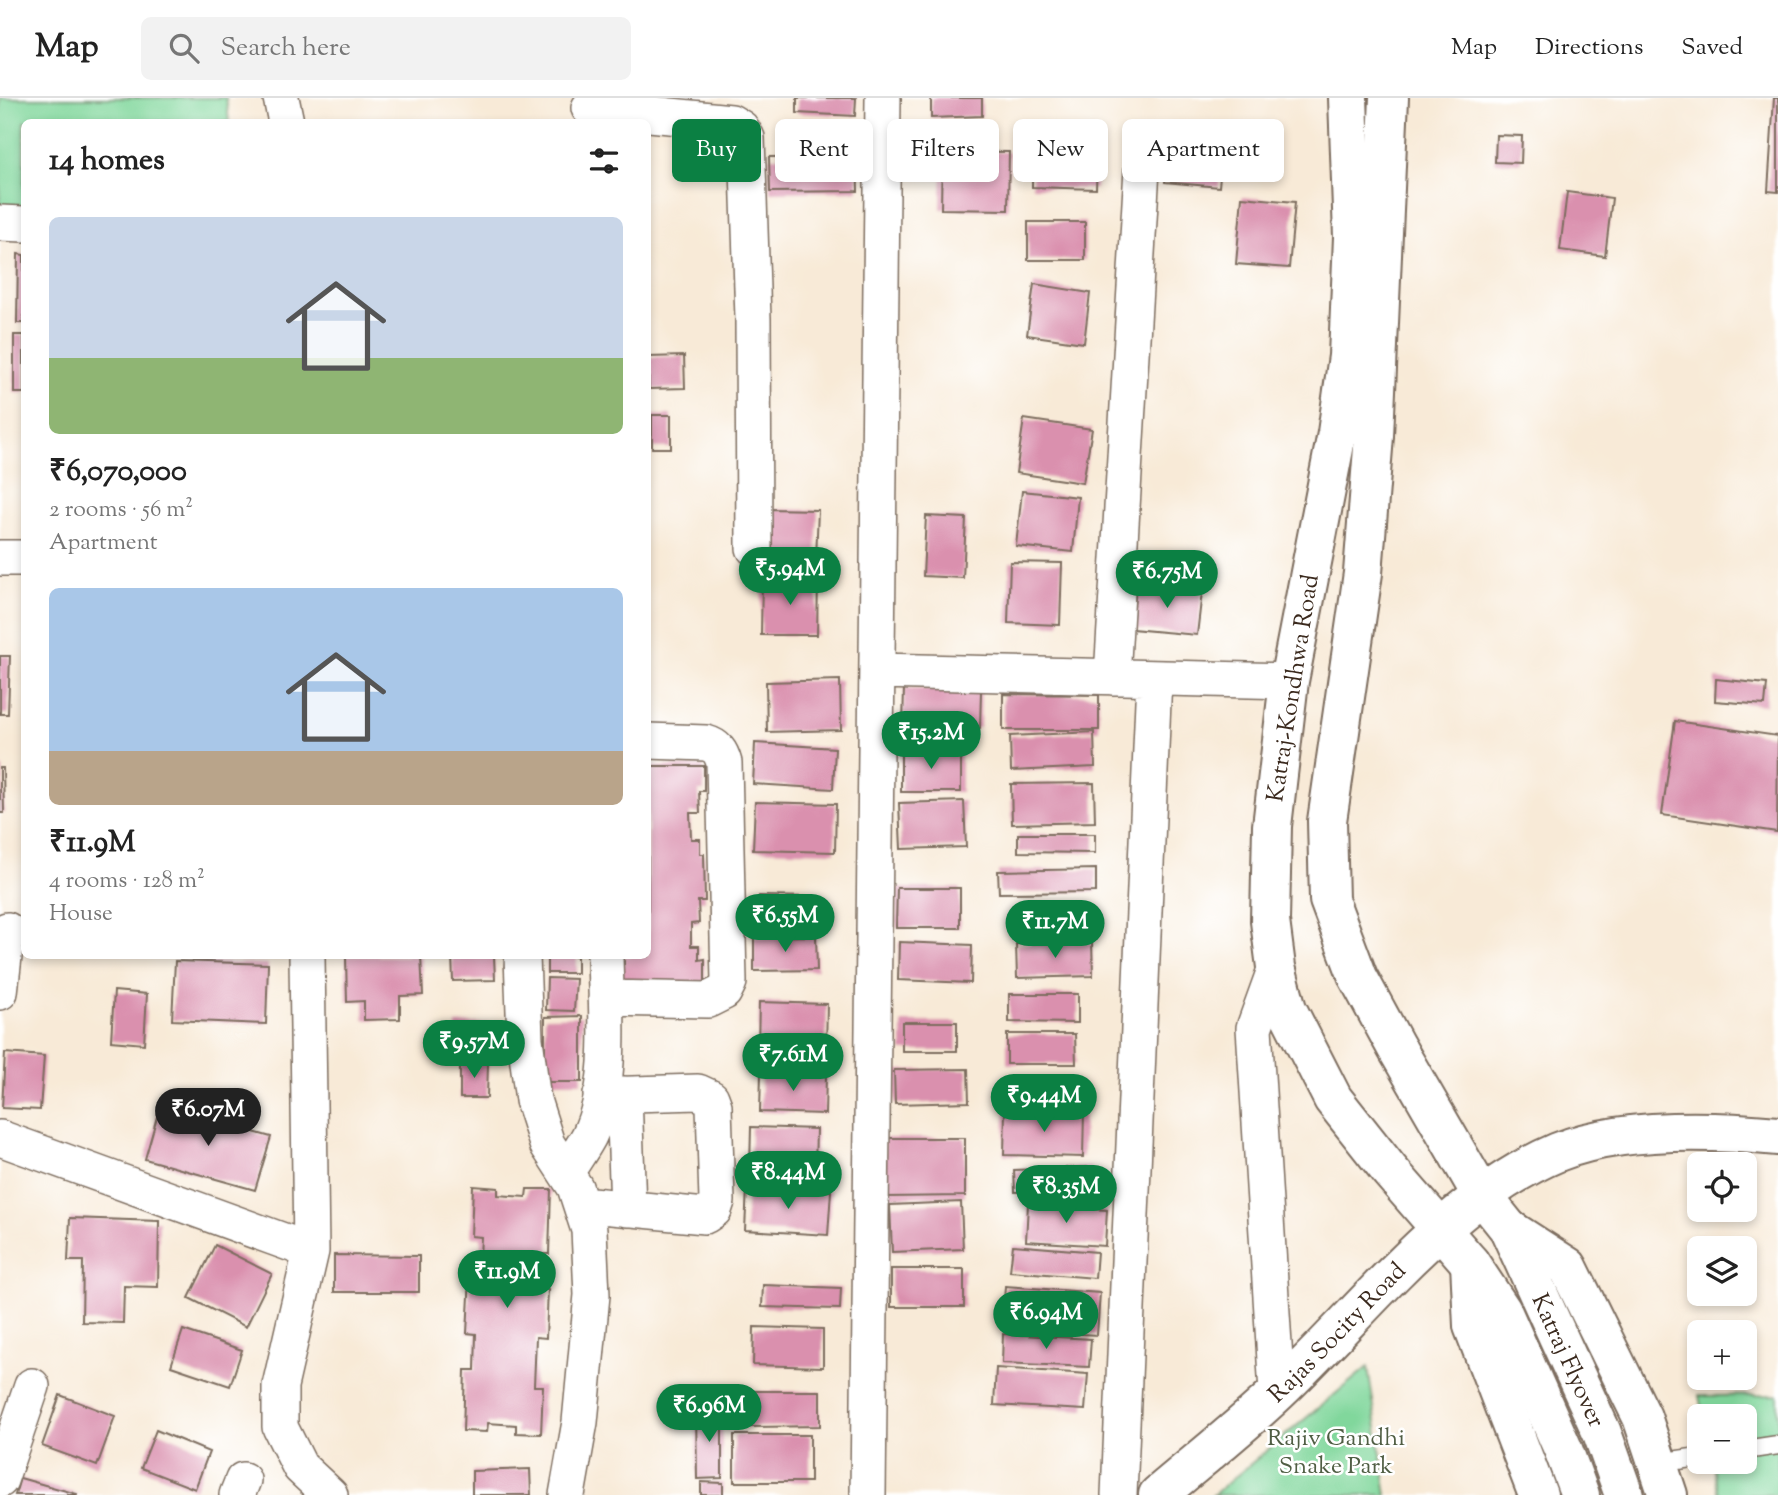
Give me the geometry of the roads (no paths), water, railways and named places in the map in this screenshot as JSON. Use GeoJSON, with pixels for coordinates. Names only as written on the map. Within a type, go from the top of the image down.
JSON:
{"type":"FeatureCollection","features":[{"type":"Feature","properties":{"kind":"main road","name":"Katraj-Kondhwa Road"},"geometry":{"type":"LineString","coordinates":[[1348,98],[1353,237],[1348,356],[1337,433],[1289,681],[1272,826],[1270,921],[1276,967],[1287,1009],[1333,1099],[1440,1231]]}},
{"type":"Feature","properties":{"kind":"main road"},"geometry":{"type":"LineString","coordinates":[[1390,98],[1374,436],[1363,572],[1327,821],[1329,900],[1358,977],[1482,1194],[1509,1229],[1568,1267],[1642,1417],[1663,1479]]}},
{"type":"Feature","properties":{"kind":"main road","name":"Rajas Socity Road"},"geometry":{"type":"LineString","coordinates":[[1158,1495],[1278,1392],[1440,1231],[1482,1194],[1559,1152],[1628,1136],[1720,1131],[1778,1136]]}},
{"type":"Feature","properties":{"kind":"main road","name":"Katraj Flyover"},"geometry":{"type":"LineString","coordinates":[[1509,1229],[1541,1294],[1602,1433],[1624,1495]]}},
{"type":"Feature","properties":{"kind":"main road","name":"Katraj Flyover"},"geometry":{"type":"LineString","coordinates":[[1440,1231],[1470,1263],[1502,1311],[1563,1449],[1580,1495]]}},
{"type":"Feature","properties":{"kind":"main road"},"geometry":{"type":"LineString","coordinates":[[1470,1263],[1473,1326],[1538,1495]]}},
{"type":"Feature","properties":{"kind":"street"},"geometry":{"type":"LineString","coordinates":[[281,98],[285,119]]}},
{"type":"Feature","properties":{"kind":"street"},"geometry":{"type":"LineString","coordinates":[[867,1495],[883,98]]}},
{"type":"Feature","properties":{"kind":"street"},"geometry":{"type":"LineString","coordinates":[[589,109],[731,122],[741,128],[747,138],[753,319],[754,548]]}},
{"type":"Feature","properties":{"kind":"street"},"geometry":{"type":"LineString","coordinates":[[1112,677],[1141,182]]}},
{"type":"Feature","properties":{"kind":"street"},"geometry":{"type":"LineString","coordinates":[[0,223],[21,224]]}},
{"type":"Feature","properties":{"kind":"street"},"geometry":{"type":"LineString","coordinates":[[0,558],[21,558]]}},
{"type":"Feature","properties":{"kind":"street"},"geometry":{"type":"LineString","coordinates":[[878,671],[1289,681]]}},
{"type":"Feature","properties":{"kind":"street"},"geometry":{"type":"LineString","coordinates":[[1119,1495],[1154,678]]}},
{"type":"Feature","properties":{"kind":"street"},"geometry":{"type":"LineString","coordinates":[[606,998],[708,1000],[724,992],[729,982],[724,763],[721,753],[714,745],[706,743],[651,741]]}},
{"type":"Feature","properties":{"kind":"street"},"geometry":{"type":"LineString","coordinates":[[0,992],[7,930]]}},
{"type":"Feature","properties":{"kind":"street"},"geometry":{"type":"LineString","coordinates":[[307,959],[311,1251],[280,1386],[280,1427],[300,1467],[330,1495]]}},
{"type":"Feature","properties":{"kind":"street"},"geometry":{"type":"LineString","coordinates":[[522,959],[525,1039],[533,1100],[547,1143],[566,1173],[589,1230],[592,1295],[580,1422],[567,1495]]}},
{"type":"Feature","properties":{"kind":"street"},"geometry":{"type":"LineString","coordinates":[[605,959],[612,1095],[628,1209]]}},
{"type":"Feature","properties":{"kind":"street"},"geometry":{"type":"LineString","coordinates":[[1276,967],[1254,1028],[1278,1392]]}},
{"type":"Feature","properties":{"kind":"street"},"geometry":{"type":"LineString","coordinates":[[581,1205],[705,1216],[714,1210],[717,1201],[714,1106],[711,1098],[698,1091],[612,1095]]}},
{"type":"Feature","properties":{"kind":"street"},"geometry":{"type":"LineString","coordinates":[[566,1173],[612,1095]]}},
{"type":"Feature","properties":{"kind":"street"},"geometry":{"type":"LineString","coordinates":[[0,1138],[311,1251]]}},
{"type":"Feature","properties":{"kind":"street"},"geometry":{"type":"LineString","coordinates":[[0,1480],[32,1386]]}},
{"type":"Feature","properties":{"kind":"lane"},"geometry":{"type":"LineString","coordinates":[[1757,1448],[1778,1445]]}},
{"type":"Feature","properties":{"kind":"lane"},"geometry":{"type":"LineString","coordinates":[[1663,1479],[1687,1464]]}},
{"type":"Feature","properties":{"kind":"park label","name":"Rajiv Gandhi Snake Park"},"geometry":{"type":"Point","coordinates":[1336,1451]}}]}
